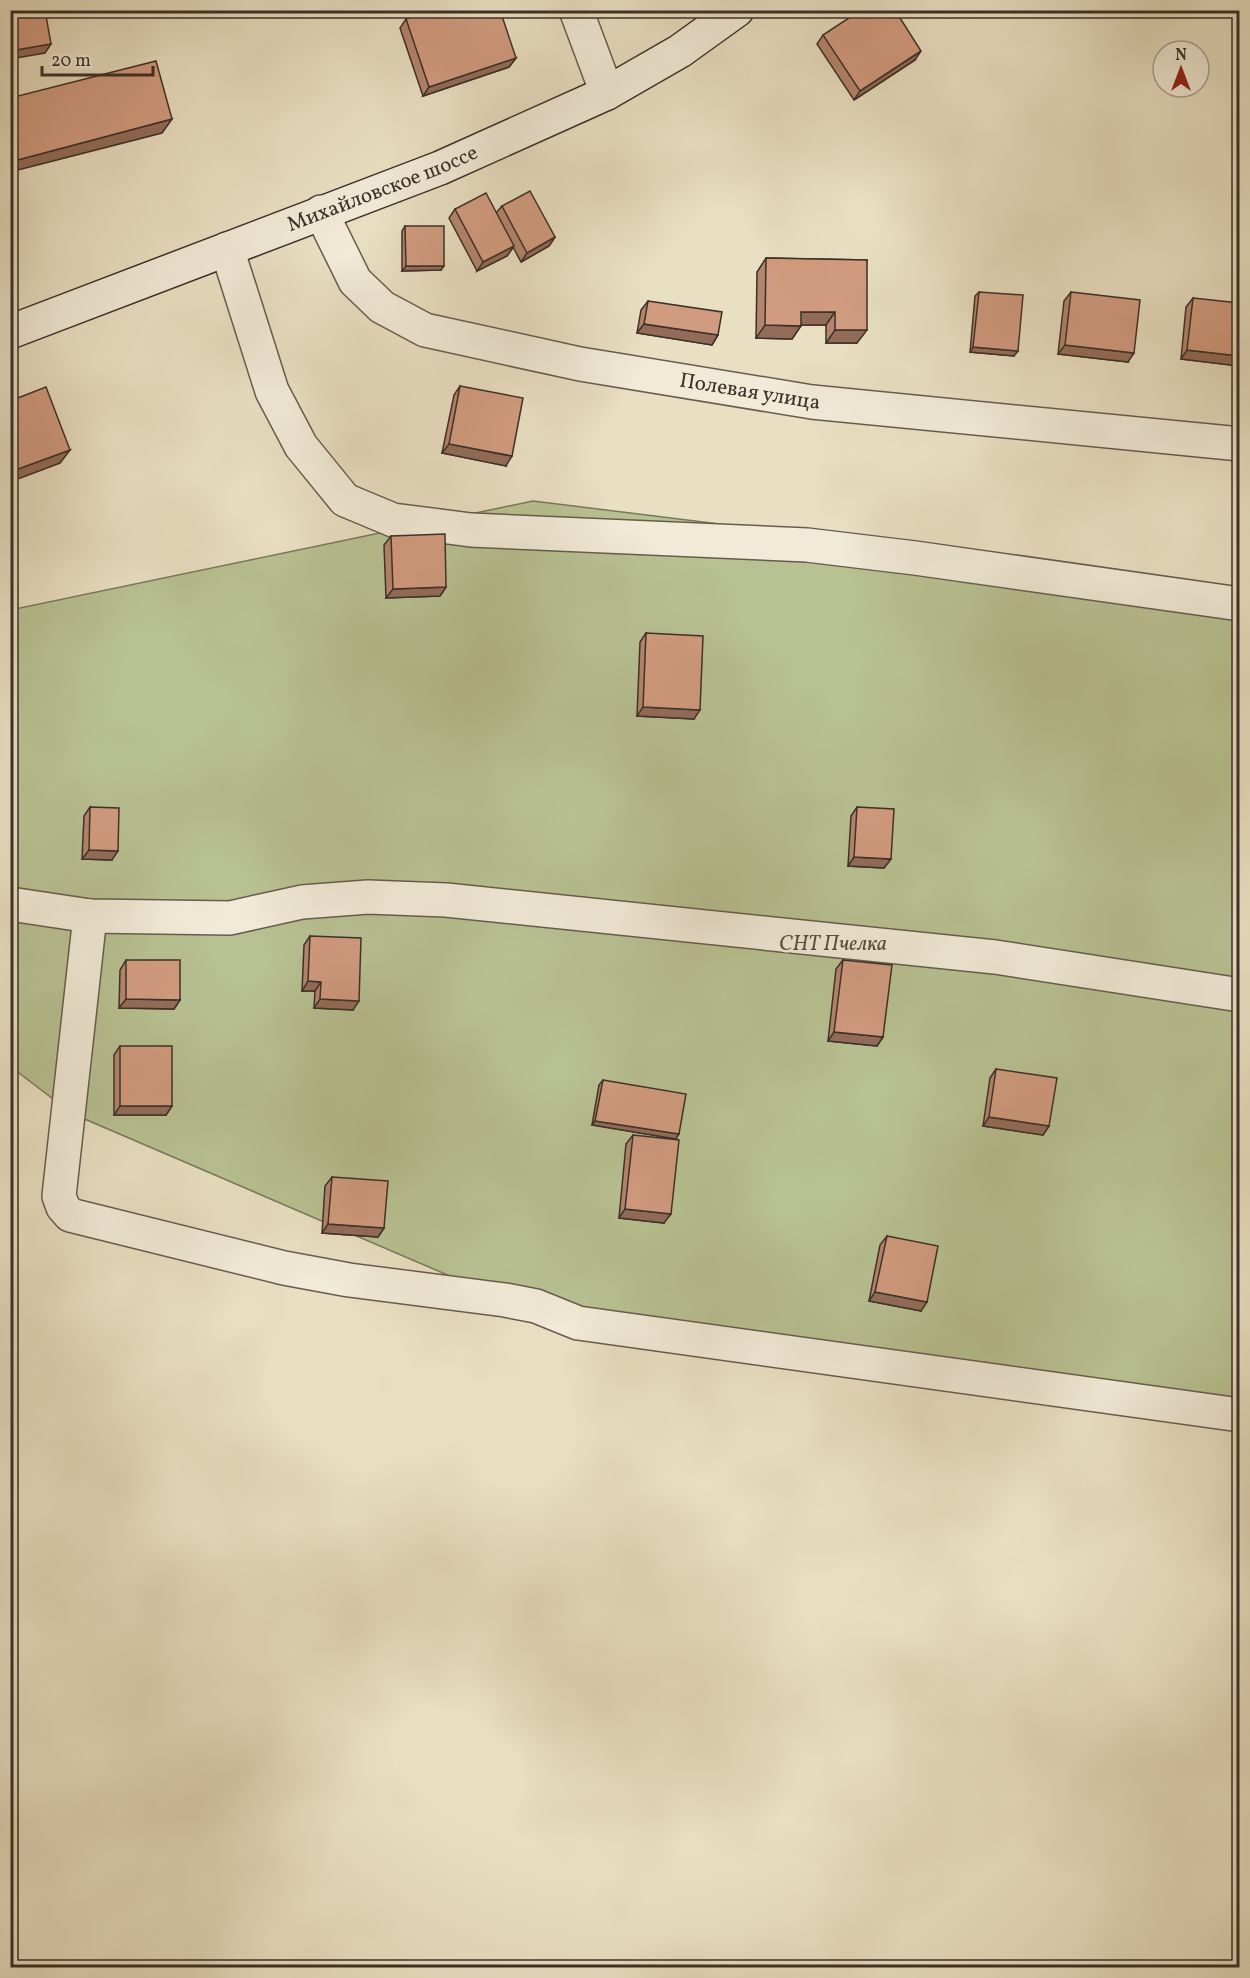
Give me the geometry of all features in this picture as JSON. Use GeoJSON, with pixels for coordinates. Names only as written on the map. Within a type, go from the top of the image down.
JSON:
{"type":"FeatureCollection","features":[{"type":"Feature","properties":{"kind":"street"},"geometry":{"type":"LineString","coordinates":[[576,10],[607,93]]}},
{"type":"Feature","properties":{"kind":"street","name":"Михайловское шоссе"},"geometry":{"type":"LineString","coordinates":[[10,332],[440,168],[607,93],[680,51],[737,10]]}},
{"type":"Feature","properties":{"kind":"street","name":"Полевая улица"},"geometry":{"type":"LineString","coordinates":[[321,212],[355,281],[382,307],[425,330],[580,364],[812,402],[1239,444]]}},
{"type":"Feature","properties":{"kind":"street"},"geometry":{"type":"LineString","coordinates":[[226,249],[272,392],[301,446],[345,500],[393,520],[471,530],[807,545],[1239,604]]}},
{"type":"Feature","properties":{"kind":"street"},"geometry":{"type":"LineString","coordinates":[[10,904],[90,916],[230,918],[302,902],[346,898],[446,900],[995,957],[1239,995]]}},
{"type":"Feature","properties":{"kind":"street"},"geometry":{"type":"LineString","coordinates":[[90,916],[60,1196],[63,1207],[70,1215],[284,1268],[349,1280],[536,1306],[578,1323],[1239,1415]]}},
{"type":"Feature","properties":{"kind":"green space","name":"СНТ Пчелка"},"geometry":{"type":"Polygon","coordinates":[[[533,501],[1239,588],[1239,1423],[494,1295],[73,1114],[11,1067],[10,610],[533,501]]]}},
{"type":"Feature","properties":{"kind":"building"},"geometry":{"type":"Polygon","coordinates":[[[10,10],[45,10],[51,44],[10,51],[10,10]]]}},
{"type":"Feature","properties":{"kind":"building"},"geometry":{"type":"Polygon","coordinates":[[[431,10],[500,10],[516,58],[429,87],[406,19],[431,10]]]}},
{"type":"Feature","properties":{"kind":"building"},"geometry":{"type":"Polygon","coordinates":[[[861,10],[895,10],[921,51],[860,91],[823,35],[861,10]]]}},
{"type":"Feature","properties":{"kind":"building"},"geometry":{"type":"Polygon","coordinates":[[[156,61],[172,119],[10,162],[10,98],[156,61]]]}},
{"type":"Feature","properties":{"kind":"building"},"geometry":{"type":"Polygon","coordinates":[[[530,191],[555,237],[527,253],[502,206],[530,191]]]}},
{"type":"Feature","properties":{"kind":"building"},"geometry":{"type":"Polygon","coordinates":[[[486,193],[514,246],[483,262],[455,209],[486,193]]]}},
{"type":"Feature","properties":{"kind":"building"},"geometry":{"type":"Polygon","coordinates":[[[405,226],[444,226],[444,266],[406,266],[405,226]]]}},
{"type":"Feature","properties":{"kind":"building"},"geometry":{"type":"Polygon","coordinates":[[[766,258],[867,260],[867,330],[835,330],[835,312],[801,312],[801,326],[765,325],[766,258]]]}},
{"type":"Feature","properties":{"kind":"building"},"geometry":{"type":"Polygon","coordinates":[[[979,292],[1023,295],[1018,351],[973,347],[979,292]]]}},
{"type":"Feature","properties":{"kind":"building"},"geometry":{"type":"Polygon","coordinates":[[[1071,292],[1140,300],[1134,353],[1065,345],[1071,292]]]}},
{"type":"Feature","properties":{"kind":"building"},"geometry":{"type":"Polygon","coordinates":[[[1193,298],[1239,303],[1239,356],[1187,350],[1193,298]]]}},
{"type":"Feature","properties":{"kind":"building"},"geometry":{"type":"Polygon","coordinates":[[[648,301],[722,312],[718,335],[644,324],[648,301]]]}},
{"type":"Feature","properties":{"kind":"building"},"geometry":{"type":"Polygon","coordinates":[[[460,386],[523,398],[512,456],[449,444],[460,386]]]}},
{"type":"Feature","properties":{"kind":"building"},"geometry":{"type":"Polygon","coordinates":[[[46,387],[70,450],[10,472],[10,401],[46,387]]]}},
{"type":"Feature","properties":{"kind":"building"},"geometry":{"type":"Polygon","coordinates":[[[445,534],[446,587],[393,589],[391,536],[445,534]]]}},
{"type":"Feature","properties":{"kind":"building"},"geometry":{"type":"Polygon","coordinates":[[[646,633],[703,636],[700,710],[643,707],[646,633]]]}},
{"type":"Feature","properties":{"kind":"building"},"geometry":{"type":"Polygon","coordinates":[[[90,807],[119,808],[118,851],[89,850],[90,807]]]}},
{"type":"Feature","properties":{"kind":"building"},"geometry":{"type":"Polygon","coordinates":[[[857,807],[894,809],[891,859],[854,857],[857,807]]]}},
{"type":"Feature","properties":{"kind":"building"},"geometry":{"type":"Polygon","coordinates":[[[310,936],[361,938],[359,1001],[320,999],[321,982],[308,981],[310,936]]]}},
{"type":"Feature","properties":{"kind":"building"},"geometry":{"type":"Polygon","coordinates":[[[126,960],[180,960],[180,1000],[126,999],[126,960]]]}},
{"type":"Feature","properties":{"kind":"building"},"geometry":{"type":"Polygon","coordinates":[[[843,960],[892,965],[883,1037],[834,1032],[843,960]]]}},
{"type":"Feature","properties":{"kind":"building"},"geometry":{"type":"Polygon","coordinates":[[[120,1046],[172,1046],[172,1106],[120,1106],[120,1046]]]}},
{"type":"Feature","properties":{"kind":"building"},"geometry":{"type":"Polygon","coordinates":[[[996,1069],[1057,1078],[1049,1126],[989,1117],[996,1069]]]}},
{"type":"Feature","properties":{"kind":"building"},"geometry":{"type":"Polygon","coordinates":[[[603,1080],[686,1094],[679,1134],[595,1121],[603,1080]]]}},
{"type":"Feature","properties":{"kind":"building"},"geometry":{"type":"Polygon","coordinates":[[[633,1135],[679,1140],[671,1214],[625,1209],[633,1135]]]}},
{"type":"Feature","properties":{"kind":"building"},"geometry":{"type":"Polygon","coordinates":[[[332,1177],[388,1181],[384,1228],[328,1224],[332,1177]]]}},
{"type":"Feature","properties":{"kind":"building"},"geometry":{"type":"Polygon","coordinates":[[[887,1236],[938,1246],[927,1302],[875,1292],[887,1236]]]}}]}
